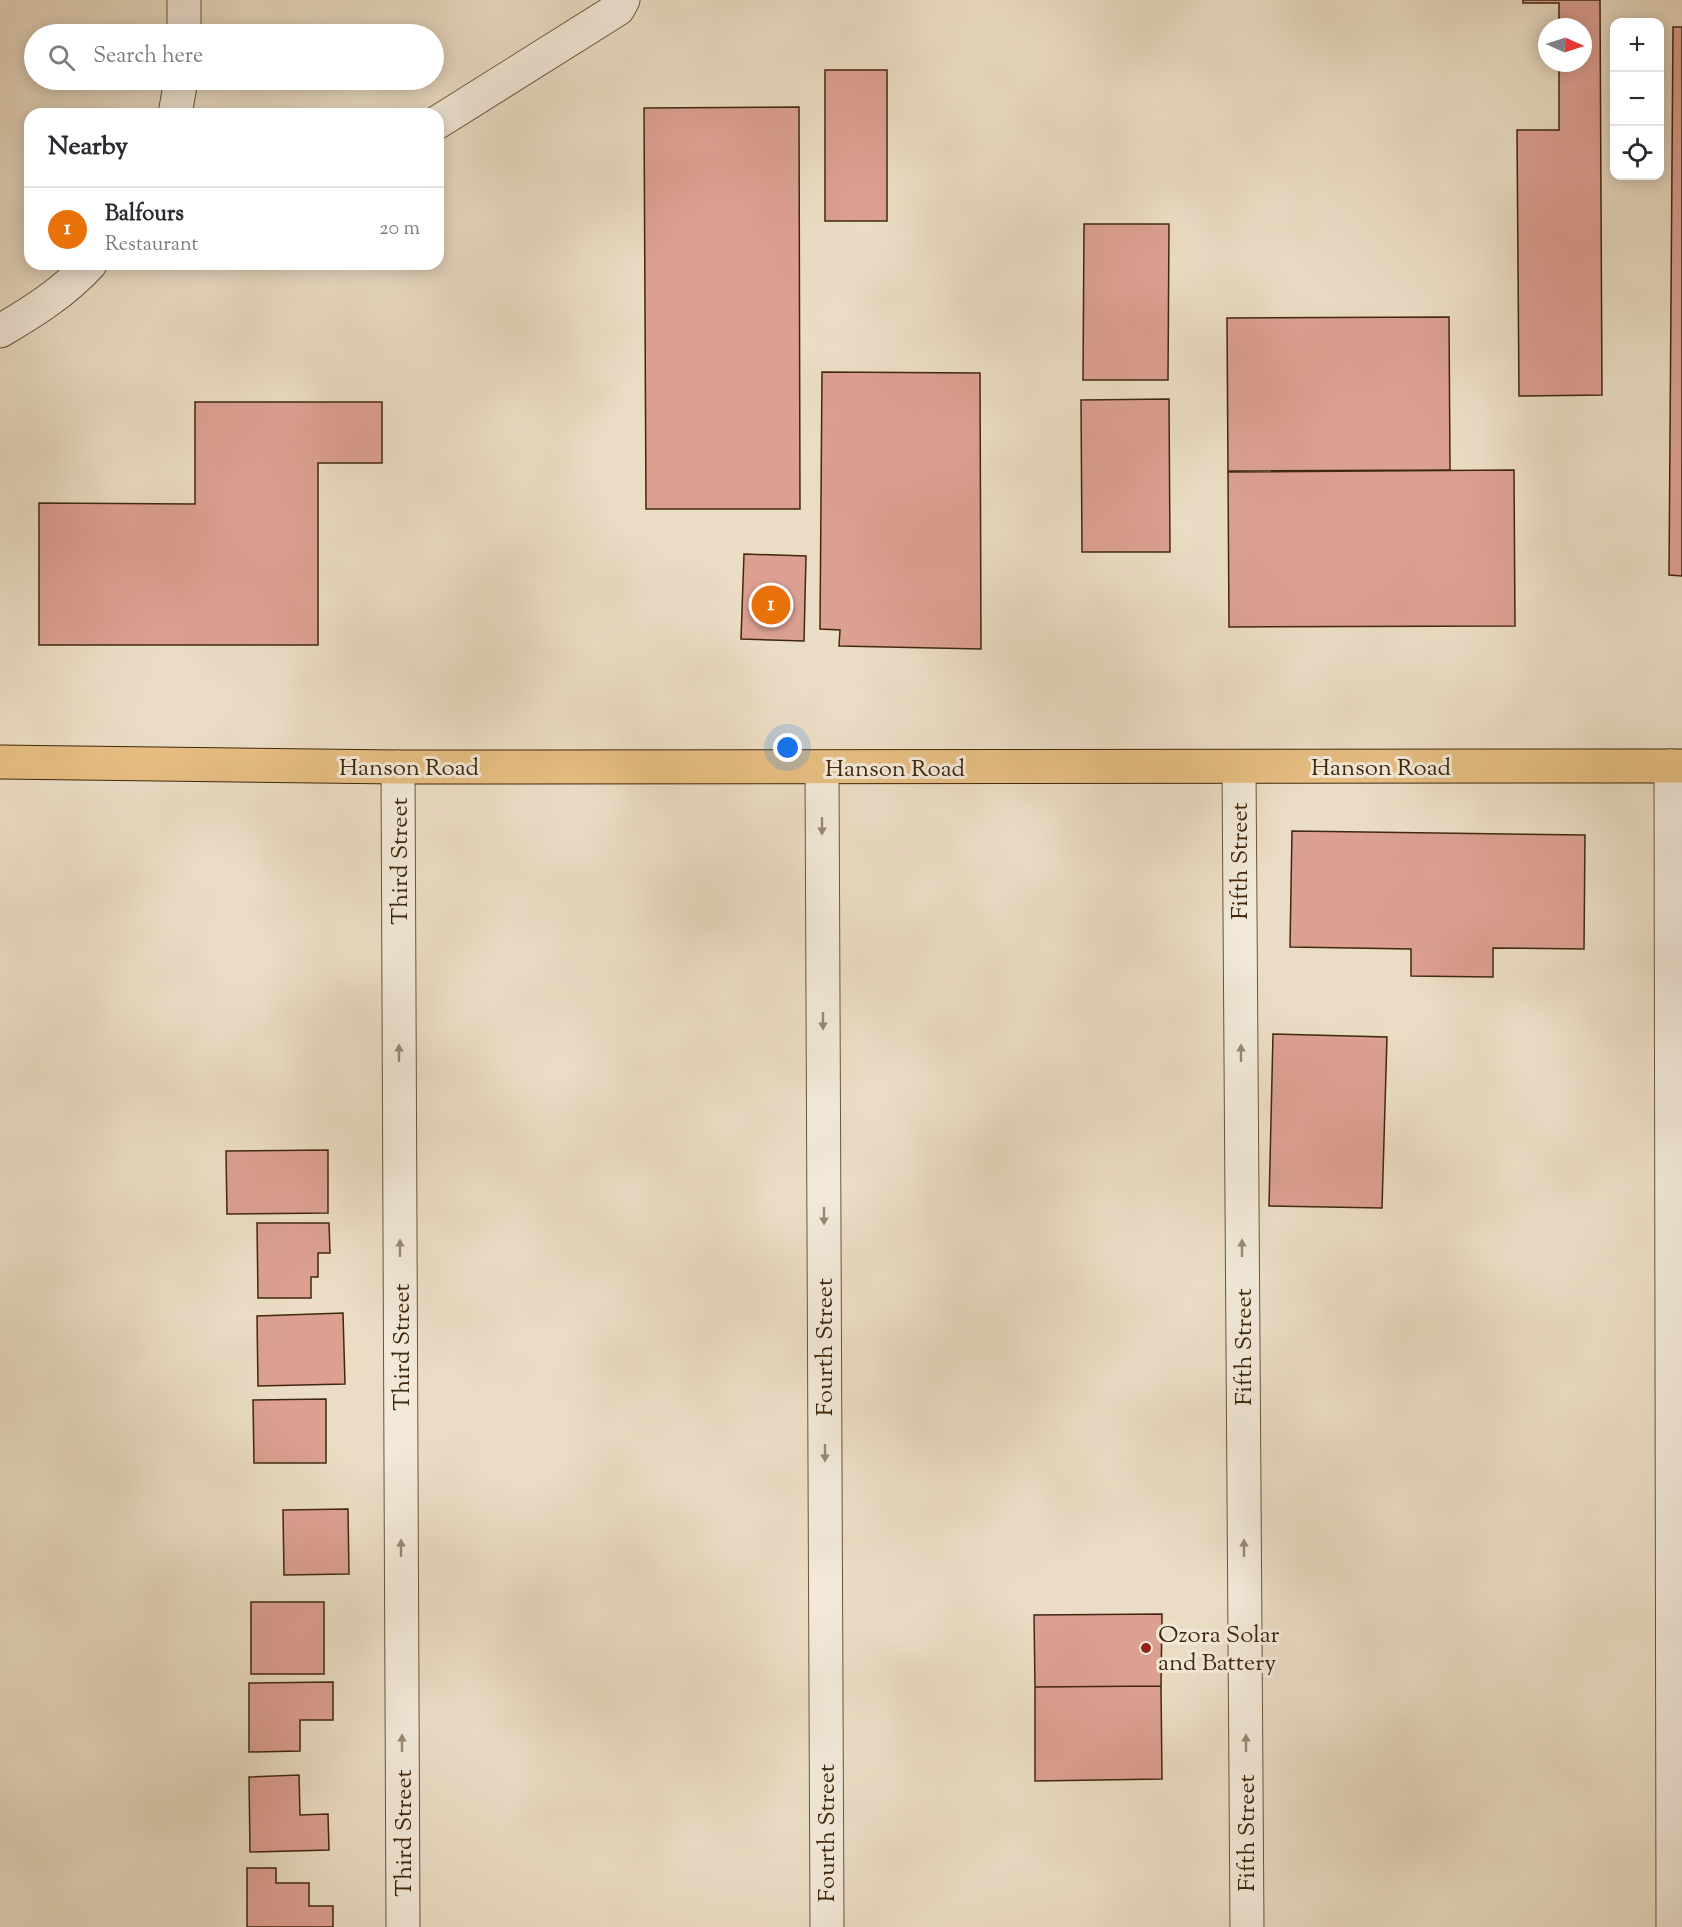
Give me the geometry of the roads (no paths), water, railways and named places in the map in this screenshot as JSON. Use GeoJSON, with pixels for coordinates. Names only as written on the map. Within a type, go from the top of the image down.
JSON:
{"type":"FeatureCollection","features":[{"type":"Feature","properties":{"kind":"main road","name":"Hanson Road"},"geometry":{"type":"LineString","coordinates":[[0,762],[398,767],[1676,766]]}},
{"type":"Feature","properties":{"kind":"street"},"geometry":{"type":"LineString","coordinates":[[184,0],[184,24]]}},
{"type":"Feature","properties":{"kind":"street"},"geometry":{"type":"LineString","coordinates":[[444,118],[618,9],[623,0]]}},
{"type":"Feature","properties":{"kind":"street"},"geometry":{"type":"LineString","coordinates":[[176,108],[179,90]]}},
{"type":"Feature","properties":{"kind":"street"},"geometry":{"type":"LineString","coordinates":[[0,331],[40,308],[84,270]]}},
{"type":"Feature","properties":{"kind":"street"},"geometry":{"type":"LineString","coordinates":[[1672,1927],[1676,766]]}},
{"type":"Feature","properties":{"kind":"street","name":"Third Street"},"geometry":{"type":"LineString","coordinates":[[398,767],[403,1927]]}},
{"type":"Feature","properties":{"kind":"street","name":"Fifth Street"},"geometry":{"type":"LineString","coordinates":[[1239,767],[1247,1927]]}},
{"type":"Feature","properties":{"kind":"street","name":"Fourth Street"},"geometry":{"type":"LineString","coordinates":[[822,768],[826,1927]]}},
{"type":"Feature","properties":{"kind":"place","name":"Balfours"},"geometry":{"type":"Point","coordinates":[771,605]}},
{"type":"Feature","properties":{"kind":"place","name":"Ozora Solar and Battery"},"geometry":{"type":"Point","coordinates":[1146,1648]}}]}
